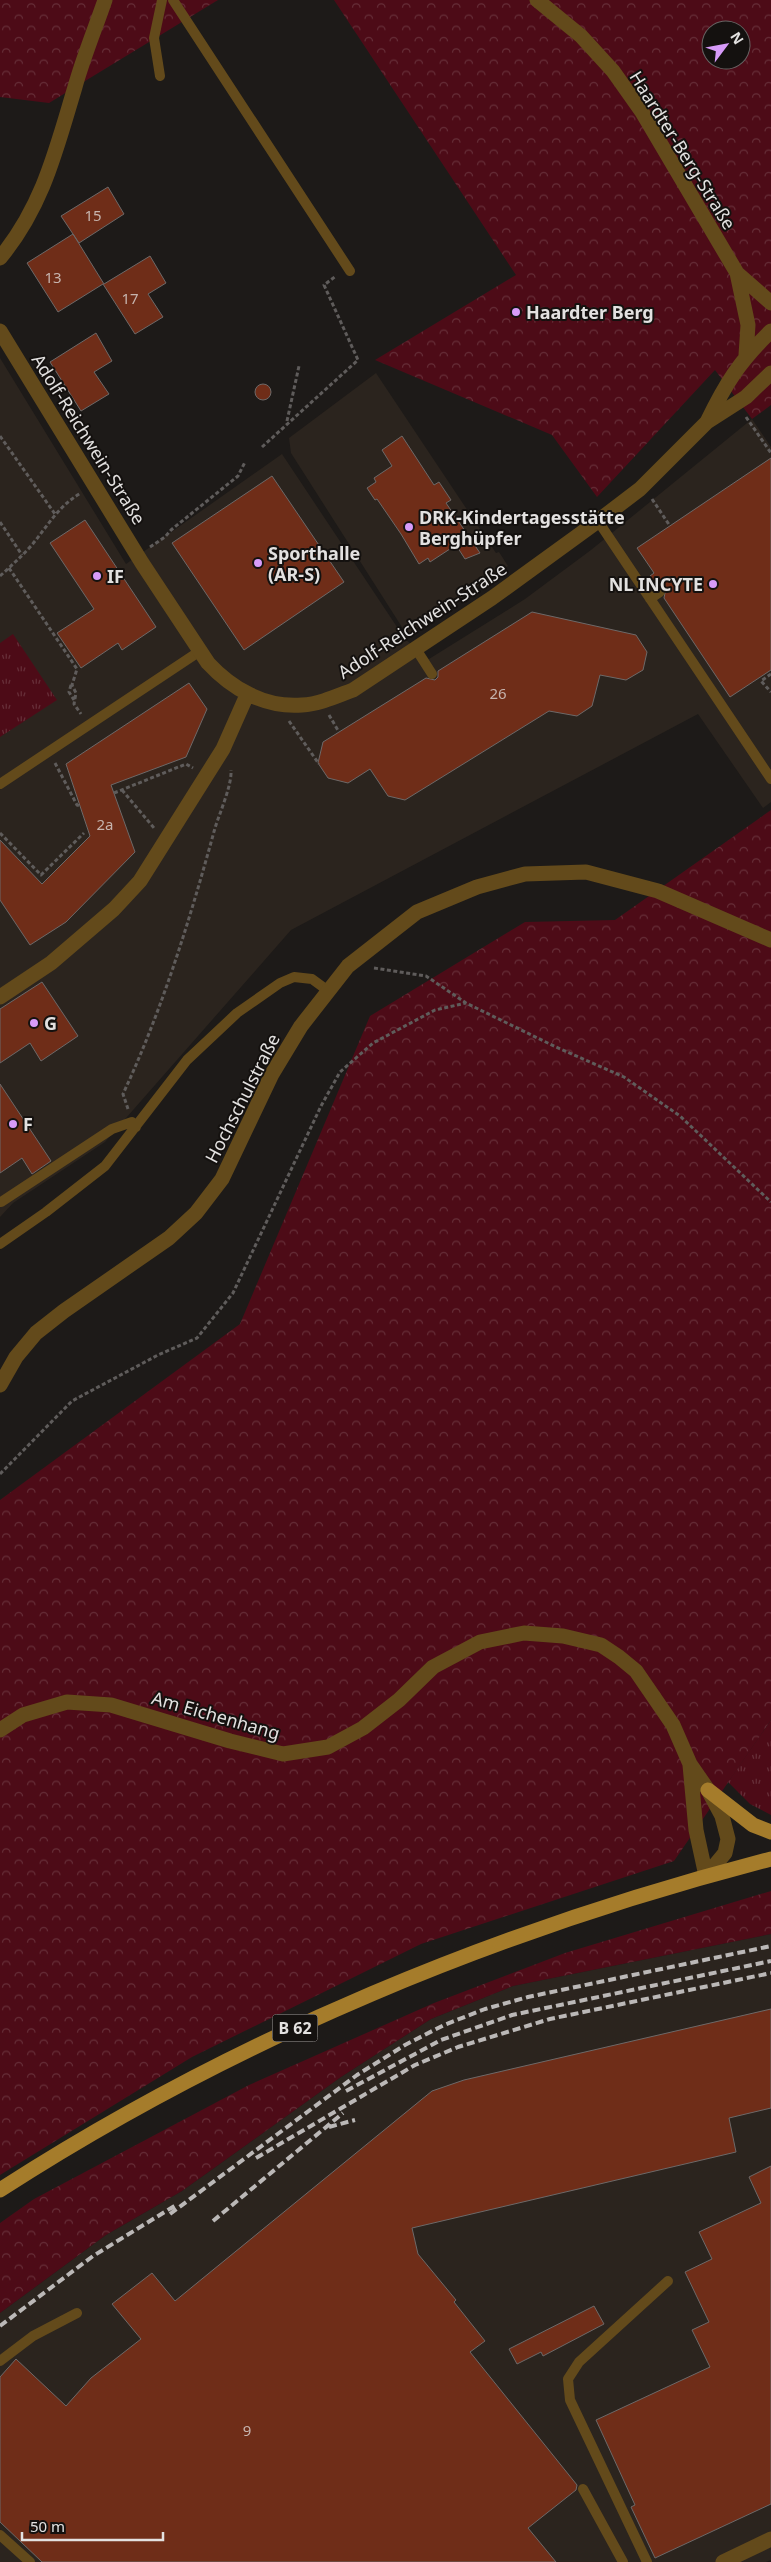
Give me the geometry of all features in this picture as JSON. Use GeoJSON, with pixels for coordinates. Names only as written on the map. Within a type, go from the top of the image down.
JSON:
{"type":"FeatureCollection","features":[{"type":"Feature","properties":{"kind":"main road"},"geometry":{"type":"LineString","coordinates":[[708,1790],[753,1825],[771,1832]]}},
{"type":"Feature","properties":{"kind":"main road","name":"B 62"},"geometry":{"type":"LineString","coordinates":[[0,2190],[178,2087],[308,2022],[370,1995],[521,1935],[706,1876],[771,1859]]}},
{"type":"Feature","properties":{"kind":"street"},"geometry":{"type":"LineString","coordinates":[[0,258],[13,242],[35,206],[51,170],[75,87],[105,0]]}},
{"type":"Feature","properties":{"kind":"street","name":"Haardter-Berg-Straße"},"geometry":{"type":"LineString","coordinates":[[537,0],[581,36],[618,79],[642,112],[737,273],[771,303]]}},
{"type":"Feature","properties":{"kind":"street"},"geometry":{"type":"LineString","coordinates":[[737,273],[748,325],[746,356]]}},
{"type":"Feature","properties":{"kind":"street","name":"Adolf-Reichwein-Straße"},"geometry":{"type":"LineString","coordinates":[[0,331],[200,652],[220,676],[247,695],[269,702],[301,706],[322,702],[353,690],[547,560],[640,489],[707,422],[746,397],[771,373]]}},
{"type":"Feature","properties":{"kind":"street","name":"Adolf-Reichwein-Straße"},"geometry":{"type":"LineString","coordinates":[[707,422],[726,382],[746,356],[771,331]]}},
{"type":"Feature","properties":{"kind":"street"},"geometry":{"type":"LineString","coordinates":[[0,997],[51,963],[114,909],[140,882],[223,749],[247,695]]}},
{"type":"Feature","properties":{"kind":"street","name":"Hochschulstraße"},"geometry":{"type":"LineString","coordinates":[[0,1385],[16,1357],[36,1333],[64,1310],[169,1238],[196,1213],[222,1179],[272,1074],[301,1026],[348,966],[417,912],[476,887],[525,874],[586,872],[658,891],[771,940]]}},
{"type":"Feature","properties":{"kind":"street","name":"Am Eichenhang"},"geometry":{"type":"LineString","coordinates":[[0,1730],[23,1716],[67,1702],[111,1705],[230,1741],[283,1754],[328,1747],[363,1728],[399,1700],[433,1667],[480,1642],[524,1633],[563,1636],[601,1644],[619,1657],[636,1671],[652,1691],[673,1725],[690,1764],[708,1790],[722,1816],[728,1838],[726,1852],[706,1876]]}},
{"type":"Feature","properties":{"kind":"street","name":"Am Eichenhang"},"geometry":{"type":"LineString","coordinates":[[690,1764],[696,1830],[706,1876]]}},
{"type":"Feature","properties":{"kind":"street"},"geometry":{"type":"LineString","coordinates":[[722,2562],[771,2539]]}},
{"type":"Feature","properties":{"kind":"lane"},"geometry":{"type":"LineString","coordinates":[[160,76],[154,38],[162,0]]}},
{"type":"Feature","properties":{"kind":"lane"},"geometry":{"type":"LineString","coordinates":[[173,0],[350,271]]}},
{"type":"Feature","properties":{"kind":"lane"},"geometry":{"type":"LineString","coordinates":[[598,521],[771,779]]}},
{"type":"Feature","properties":{"kind":"lane"},"geometry":{"type":"LineString","coordinates":[[650,599],[660,592]]}},
{"type":"Feature","properties":{"kind":"lane"},"geometry":{"type":"LineString","coordinates":[[416,649],[432,674]]}},
{"type":"Feature","properties":{"kind":"lane"},"geometry":{"type":"LineString","coordinates":[[0,784],[200,652]]}},
{"type":"Feature","properties":{"kind":"lane"},"geometry":{"type":"LineString","coordinates":[[0,1244],[106,1166],[134,1125],[187,1060],[236,1013],[280,983],[294,977],[312,979],[328,990]]}},
{"type":"Feature","properties":{"kind":"lane"},"geometry":{"type":"LineString","coordinates":[[1,1202],[112,1129],[134,1125]]}},
{"type":"Feature","properties":{"kind":"lane"},"geometry":{"type":"LineString","coordinates":[[647,2562],[570,2400],[568,2379],[579,2362],[668,2280]]}},
{"type":"Feature","properties":{"kind":"lane"},"geometry":{"type":"LineString","coordinates":[[0,2361],[33,2336],[77,2313]]}},
{"type":"Feature","properties":{"kind":"lane"},"geometry":{"type":"LineString","coordinates":[[583,2489],[622,2562]]}},
{"type":"Feature","properties":{"kind":"lane"},"geometry":{"type":"LineString","coordinates":[[0,2534],[30,2562]]}},
{"type":"Feature","properties":{"kind":"path"},"geometry":{"type":"LineString","coordinates":[[262,447],[287,422],[358,360],[324,285]]}},
{"type":"Feature","properties":{"kind":"path"},"geometry":{"type":"LineString","coordinates":[[287,422],[299,366]]}},
{"type":"Feature","properties":{"kind":"path"},"geometry":{"type":"LineString","coordinates":[[748,419],[771,453]]}},
{"type":"Feature","properties":{"kind":"path"},"geometry":{"type":"LineString","coordinates":[[0,436],[55,514]]}},
{"type":"Feature","properties":{"kind":"path"},"geometry":{"type":"LineString","coordinates":[[155,544],[238,476],[245,462]]}},
{"type":"Feature","properties":{"kind":"path"},"geometry":{"type":"LineString","coordinates":[[0,576],[22,555],[55,514],[75,496],[95,484]]}},
{"type":"Feature","properties":{"kind":"path"},"geometry":{"type":"LineString","coordinates":[[640,489],[649,495],[670,526]]}},
{"type":"Feature","properties":{"kind":"path"},"geometry":{"type":"LineString","coordinates":[[0,522],[22,555]]}},
{"type":"Feature","properties":{"kind":"path"},"geometry":{"type":"LineString","coordinates":[[9,568],[77,669],[69,692],[79,710]]}},
{"type":"Feature","properties":{"kind":"path"},"geometry":{"type":"LineString","coordinates":[[771,674],[761,680],[771,692]]}},
{"type":"Feature","properties":{"kind":"path"},"geometry":{"type":"LineString","coordinates":[[72,685],[76,692],[74,700]]}},
{"type":"Feature","properties":{"kind":"path"},"geometry":{"type":"LineString","coordinates":[[286,704],[290,721],[319,764]]}},
{"type":"Feature","properties":{"kind":"path"},"geometry":{"type":"LineString","coordinates":[[134,1125],[123,1094],[149,1038],[198,889],[231,774],[230,762],[223,749]]}},
{"type":"Feature","properties":{"kind":"path"},"geometry":{"type":"LineString","coordinates":[[49,751],[77,805],[80,806]]}},
{"type":"Feature","properties":{"kind":"path"},"geometry":{"type":"LineString","coordinates":[[114,793],[186,764],[206,776]]}},
{"type":"Feature","properties":{"kind":"path"},"geometry":{"type":"LineString","coordinates":[[122,790],[154,828]]}},
{"type":"Feature","properties":{"kind":"path"},"geometry":{"type":"LineString","coordinates":[[0,833],[41,875],[84,834]]}},
{"type":"Feature","properties":{"kind":"path"},"geometry":{"type":"LineString","coordinates":[[348,966],[426,976],[466,1003],[556,1047],[624,1077],[680,1116],[771,1202]]}},
{"type":"Feature","properties":{"kind":"path"},"geometry":{"type":"LineString","coordinates":[[0,1474],[72,1401],[158,1355],[197,1338],[233,1294],[321,1106],[340,1072],[373,1043],[435,1010],[466,1003]]}},
{"type":"Feature","properties":{"kind":"shaded area"},"geometry":{"type":"Polygon","coordinates":[[[0,358],[126,564],[282,454],[405,639],[429,659],[525,599],[591,550],[752,419],[771,447],[771,802],[763,808],[698,714],[291,930],[105,1142],[13,1203],[0,1217],[0,358]]]}},
{"type":"Feature","properties":{"kind":"shaded area","name":"DRK-Kindertagesstätte Berghüpfer"},"geometry":{"type":"Polygon","coordinates":[[[376,373],[496,553],[499,552],[508,566],[407,635],[291,453],[289,438],[376,373]]]}},
{"type":"Feature","properties":{"kind":"shaded area"},"geometry":{"type":"Polygon","coordinates":[[[771,1934],[771,2560],[766,2562],[0,2562],[0,2313],[106,2235],[182,2191],[341,2077],[431,2019],[513,1986],[771,1934]]]}},
{"type":"Feature","properties":{"kind":"green space"},"geometry":{"type":"Polygon","coordinates":[[[0,0],[218,0],[49,103],[0,97],[0,0]]]}},
{"type":"Feature","properties":{"kind":"green space"},"geometry":{"type":"Polygon","coordinates":[[[334,0],[771,0],[771,405],[752,419],[715,370],[597,497],[552,435],[375,360],[516,275],[334,0]]]}},
{"type":"Feature","properties":{"kind":"green space"},"geometry":{"type":"Polygon","coordinates":[[[13,634],[57,700],[0,737],[0,643],[13,634]]]}},
{"type":"Feature","properties":{"kind":"green space"},"geometry":{"type":"Polygon","coordinates":[[[771,810],[771,1720],[674,1861],[421,1944],[192,2057],[0,2175],[0,1500],[240,1324],[370,1016],[525,922],[615,920],[771,810]]]}},
{"type":"Feature","properties":{"kind":"green space"},"geometry":{"type":"Polygon","coordinates":[[[771,1720],[771,1815],[750,1804],[728,1782],[771,1720]]]}},
{"type":"Feature","properties":{"kind":"green space"},"geometry":{"type":"Polygon","coordinates":[[[771,1891],[771,1934],[513,1986],[431,2019],[341,2077],[182,2191],[106,2235],[0,2313],[0,2223],[34,2199],[249,2085],[434,2003],[565,1953],[771,1891]]]}},
{"type":"Feature","properties":{"kind":"building"},"geometry":{"type":"Polygon","coordinates":[[[108,187],[124,214],[79,243],[61,216],[108,187]]]}},
{"type":"Feature","properties":{"kind":"building"},"geometry":{"type":"Polygon","coordinates":[[[73,234],[104,284],[150,256],[166,283],[148,294],[163,317],[135,334],[103,284],[58,312],[27,263],[73,234]]]}},
{"type":"Feature","properties":{"kind":"building"},"geometry":{"type":"Polygon","coordinates":[[[96,333],[112,361],[94,372],[109,394],[81,411],[50,362],[96,333]]]}},
{"type":"Feature","properties":{"kind":"building"},"geometry":{"type":"Polygon","coordinates":[[[263,384],[269,386],[271,392],[269,398],[263,400],[257,398],[255,392],[257,386],[263,384]]]}},
{"type":"Feature","properties":{"kind":"building"},"geometry":{"type":"Polygon","coordinates":[[[402,436],[434,485],[439,482],[451,500],[446,503],[480,553],[465,559],[456,545],[430,562],[428,558],[419,564],[401,534],[377,499],[375,500],[367,488],[376,482],[374,478],[392,466],[382,450],[402,436]]]}},
{"type":"Feature","properties":{"kind":"building","name":"NL INCYTE"},"geometry":{"type":"Polygon","coordinates":[[[771,458],[771,670],[730,697],[664,598],[666,588],[656,586],[650,576],[654,573],[637,548],[771,458]]]}},
{"type":"Feature","properties":{"kind":"building","name":"Sporthalle (AR-S)"},"geometry":{"type":"Polygon","coordinates":[[[272,476],[344,582],[244,650],[172,543],[272,476]]]}},
{"type":"Feature","properties":{"kind":"building","name":"IF"},"geometry":{"type":"Polygon","coordinates":[[[85,520],[156,627],[122,650],[118,643],[81,668],[57,633],[94,609],[50,543],[85,520]]]}},
{"type":"Feature","properties":{"kind":"building"},"geometry":{"type":"Polygon","coordinates":[[[532,612],[636,635],[647,652],[643,670],[626,680],[600,675],[592,706],[577,716],[549,711],[405,800],[388,796],[370,769],[348,783],[328,778],[318,763],[323,742],[426,678],[435,680],[438,677],[438,671],[532,612]]]}},
{"type":"Feature","properties":{"kind":"building"},"geometry":{"type":"Polygon","coordinates":[[[189,683],[207,709],[186,757],[111,785],[135,852],[66,922],[30,945],[0,900],[0,840],[42,884],[90,836],[66,764],[189,683]]]}},
{"type":"Feature","properties":{"kind":"building","name":"G"},"geometry":{"type":"Polygon","coordinates":[[[42,982],[78,1036],[41,1061],[30,1043],[0,1063],[0,1009],[42,982]]]}},
{"type":"Feature","properties":{"kind":"building","name":"F"},"geometry":{"type":"Polygon","coordinates":[[[0,1084],[51,1161],[32,1174],[22,1158],[0,1173],[0,1084]]]}},
{"type":"Feature","properties":{"kind":"building"},"geometry":{"type":"Polygon","coordinates":[[[771,2009],[771,2108],[729,2118],[736,2152],[412,2228],[418,2254],[456,2300],[454,2302],[485,2341],[470,2352],[577,2485],[576,2490],[528,2528],[556,2562],[42,2562],[0,2522],[0,2377],[16,2359],[66,2406],[91,2378],[141,2339],[112,2304],[152,2273],[175,2301],[432,2091],[464,2080],[771,2009]]]}},
{"type":"Feature","properties":{"kind":"building"},"geometry":{"type":"Polygon","coordinates":[[[771,2166],[771,2504],[655,2558],[631,2507],[635,2505],[596,2420],[710,2367],[692,2330],[709,2322],[685,2272],[712,2259],[699,2232],[761,2203],[749,2177],[771,2166]]]}},
{"type":"Feature","properties":{"kind":"building"},"geometry":{"type":"Polygon","coordinates":[[[594,2306],[604,2324],[543,2356],[541,2352],[517,2364],[509,2349],[594,2306]]]}},
{"type":"Feature","properties":{"kind":"railway"},"geometry":{"type":"LineString","coordinates":[[170,2214],[357,2075],[405,2045],[444,2025],[485,2009],[528,1997],[771,1946]]}},
{"type":"Feature","properties":{"kind":"railway"},"geometry":{"type":"LineString","coordinates":[[346,2091],[441,2040],[512,2015],[771,1961]]}},
{"type":"Feature","properties":{"kind":"railway"},"geometry":{"type":"LineString","coordinates":[[256,2158],[415,2065],[458,2047],[550,2019],[771,1973]]}},
{"type":"Feature","properties":{"kind":"railway"},"geometry":{"type":"LineString","coordinates":[[213,2221],[343,2113]]}},
{"type":"Feature","properties":{"kind":"railway"},"geometry":{"type":"LineString","coordinates":[[329,2127],[355,2120]]}},
{"type":"Feature","properties":{"kind":"railway"},"geometry":{"type":"LineString","coordinates":[[0,2326],[93,2256],[176,2205]]}},
{"type":"Feature","properties":{"kind":"place","name":"Haardter Berg"},"geometry":{"type":"Point","coordinates":[516,312]}},
{"type":"Feature","properties":{"kind":"place","name":"DRK-Kindertagesstätte Berghüpfer"},"geometry":{"type":"Point","coordinates":[409,527]}},
{"type":"Feature","properties":{"kind":"place","name":"Sporthalle (AR-S)"},"geometry":{"type":"Point","coordinates":[258,563]}},
{"type":"Feature","properties":{"kind":"place","name":"IF"},"geometry":{"type":"Point","coordinates":[97,576]}},
{"type":"Feature","properties":{"kind":"place","name":"NL INCYTE"},"geometry":{"type":"Point","coordinates":[713,584]}},
{"type":"Feature","properties":{"kind":"place","name":"G"},"geometry":{"type":"Point","coordinates":[34,1023]}},
{"type":"Feature","properties":{"kind":"place","name":"F"},"geometry":{"type":"Point","coordinates":[13,1124]}}]}
